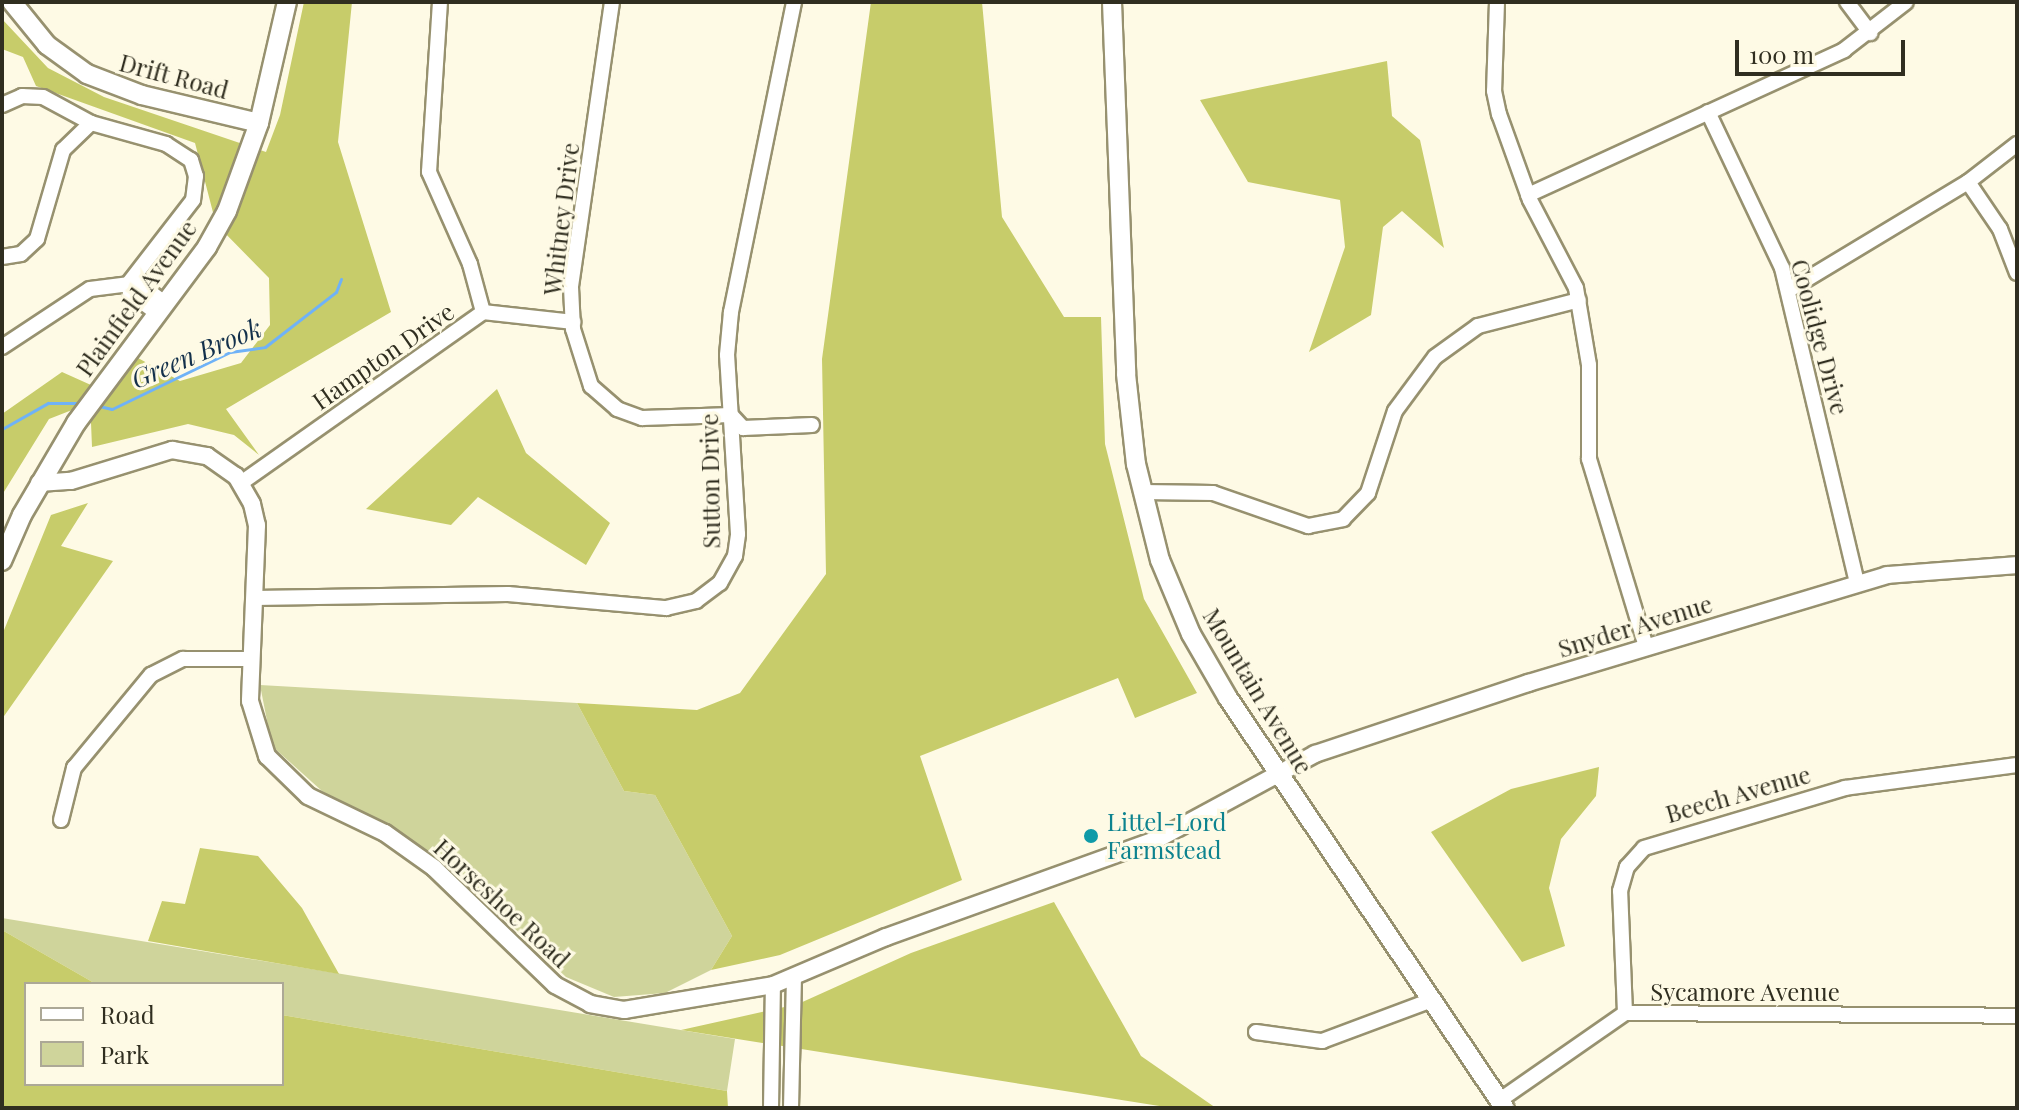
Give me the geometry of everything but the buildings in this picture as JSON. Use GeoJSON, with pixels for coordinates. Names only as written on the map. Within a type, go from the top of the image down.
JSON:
{"type":"FeatureCollection","features":[{"type":"Feature","properties":{"kind":"main road","name":"Drift Road"},"geometry":{"type":"LineString","coordinates":[[12,2],[47,45],[87,74],[142,95],[259,123]]}},
{"type":"Feature","properties":{"kind":"main road","name":"Plainfield Avenue"},"geometry":{"type":"LineString","coordinates":[[2,561],[39,483],[76,423],[161,308],[227,211],[259,123],[287,2]]}},
{"type":"Feature","properties":{"kind":"main road","name":"Mountain Avenue"},"geometry":{"type":"LineString","coordinates":[[1112,2],[1126,374],[1143,492],[1160,560],[1191,634],[1276,771],[1429,1001],[1502,1104]]}},
{"type":"Feature","properties":{"kind":"street","name":"Hampton Drive"},"geometry":{"type":"LineString","coordinates":[[241,483],[483,312],[470,264],[429,172],[440,2]]}},
{"type":"Feature","properties":{"kind":"street","name":"Whitney Drive"},"geometry":{"type":"LineString","coordinates":[[612,2],[573,267],[573,322],[591,386],[617,409],[651,420],[731,415]]}},
{"type":"Feature","properties":{"kind":"street","name":"Sutton Drive"},"geometry":{"type":"LineString","coordinates":[[254,598],[508,594],[666,608],[696,601],[720,583],[737,549],[731,415],[731,312],[794,2]]}},
{"type":"Feature","properties":{"kind":"street"},"geometry":{"type":"LineString","coordinates":[[1497,2],[1494,91],[1528,195],[1561,255],[1579,300],[1589,365],[1589,459],[1646,647]]}},
{"type":"Feature","properties":{"kind":"street"},"geometry":{"type":"LineString","coordinates":[[1847,2],[1870,33]]}},
{"type":"Feature","properties":{"kind":"street"},"geometry":{"type":"LineString","coordinates":[[1528,195],[1870,33],[1906,2]]}},
{"type":"Feature","properties":{"kind":"street"},"geometry":{"type":"LineString","coordinates":[[2,105],[22,96],[37,96],[91,123],[177,148],[194,166],[193,200],[128,284],[77,294],[2,347]]}},
{"type":"Feature","properties":{"kind":"street","name":"Coolidge Drive"},"geometry":{"type":"LineString","coordinates":[[1708,112],[1789,290],[1857,584]]}},
{"type":"Feature","properties":{"kind":"street"},"geometry":{"type":"LineString","coordinates":[[2,257],[21,254],[37,239],[63,150],[91,123]]}},
{"type":"Feature","properties":{"kind":"street"},"geometry":{"type":"LineString","coordinates":[[1789,290],[1968,182],[2017,144]]}},
{"type":"Feature","properties":{"kind":"street"},"geometry":{"type":"LineString","coordinates":[[1968,182],[2000,229],[2017,273]]}},
{"type":"Feature","properties":{"kind":"street"},"geometry":{"type":"LineString","coordinates":[[128,284],[130,293],[161,308]]}},
{"type":"Feature","properties":{"kind":"street"},"geometry":{"type":"LineString","coordinates":[[1143,492],[1213,493],[1308,526],[1343,519],[1368,493],[1395,411],[1435,357],[1478,326],[1579,300]]}},
{"type":"Feature","properties":{"kind":"street"},"geometry":{"type":"LineString","coordinates":[[483,312],[573,322]]}},
{"type":"Feature","properties":{"kind":"street"},"geometry":{"type":"LineString","coordinates":[[731,415],[743,428],[812,425]]}},
{"type":"Feature","properties":{"kind":"street"},"geometry":{"type":"LineString","coordinates":[[39,483],[71,481],[172,450],[207,456],[241,483]]}},
{"type":"Feature","properties":{"kind":"street","name":"Horseshoe Road"},"geometry":{"type":"LineString","coordinates":[[241,483],[257,525],[251,715],[276,768],[308,796],[385,833],[434,868],[555,985],[590,1004],[624,1010],[773,985],[1158,839],[1222,807],[1276,771]]}},
{"type":"Feature","properties":{"kind":"street","name":"Snyder Avenue"},"geometry":{"type":"LineString","coordinates":[[1276,771],[1646,647],[1857,584],[1916,569],[2017,565]]}},
{"type":"Feature","properties":{"kind":"street"},"geometry":{"type":"LineString","coordinates":[[61,820],[74,768],[151,675],[183,659],[251,659]]}},
{"type":"Feature","properties":{"kind":"street","name":"Beech Avenue"},"geometry":{"type":"LineString","coordinates":[[1625,1013],[1620,891],[1627,867],[1644,848],[1845,788],[2017,765]]}},
{"type":"Feature","properties":{"kind":"street"},"geometry":{"type":"LineString","coordinates":[[791,1108],[794,976]]}},
{"type":"Feature","properties":{"kind":"street"},"geometry":{"type":"LineString","coordinates":[[771,1108],[773,985]]}},
{"type":"Feature","properties":{"kind":"street"},"geometry":{"type":"LineString","coordinates":[[1256,1032],[1322,1041],[1429,1001]]}},
{"type":"Feature","properties":{"kind":"street","name":"Sycamore Avenue"},"geometry":{"type":"LineString","coordinates":[[1502,1104],[1625,1013],[2017,1016]]}},
{"type":"Feature","properties":{"kind":"green space"},"geometry":{"type":"Polygon","coordinates":[[[304,2],[352,2],[338,142],[391,312],[226,409],[259,455],[234,435],[188,424],[92,447],[91,423],[72,410],[49,419],[2,495],[2,414],[62,372],[111,394],[138,358],[180,381],[241,363],[270,325],[269,278],[216,224],[195,143],[36,86],[23,57],[2,49],[2,19],[48,68],[104,97],[266,152],[280,115],[304,2]]]}},
{"type":"Feature","properties":{"kind":"green space"},"geometry":{"type":"Polygon","coordinates":[[[871,2],[982,2],[1002,217],[1064,317],[1101,317],[1105,444],[1144,599],[1197,693],[1135,718],[1118,678],[920,756],[962,880],[780,955],[711,970],[732,936],[655,795],[624,791],[577,703],[697,710],[740,693],[826,574],[822,359],[871,2]]]}},
{"type":"Feature","properties":{"kind":"green space"},"geometry":{"type":"Polygon","coordinates":[[[1387,61],[1392,116],[1420,140],[1444,248],[1402,211],[1383,227],[1371,315],[1309,352],[1345,247],[1340,200],[1248,182],[1200,100],[1387,61]]]}},
{"type":"Feature","properties":{"kind":"green space"},"geometry":{"type":"Polygon","coordinates":[[[497,389],[526,453],[610,523],[586,565],[478,497],[451,525],[366,509],[497,389]]]}},
{"type":"Feature","properties":{"kind":"green space"},"geometry":{"type":"Polygon","coordinates":[[[88,503],[61,546],[113,561],[2,719],[2,635],[51,515],[88,503]]]}},
{"type":"Feature","properties":{"kind":"green space"},"geometry":{"type":"Polygon","coordinates":[[[260,685],[577,703],[624,791],[655,795],[732,936],[711,970],[665,993],[614,997],[566,977],[440,858],[322,791],[272,746],[260,685]]]}},
{"type":"Feature","properties":{"kind":"green space"},"geometry":{"type":"Polygon","coordinates":[[[1599,767],[1596,796],[1561,839],[1549,888],[1565,946],[1522,962],[1431,832],[1511,789],[1599,767]]]}},
{"type":"Feature","properties":{"kind":"green space"},"geometry":{"type":"Polygon","coordinates":[[[200,848],[258,856],[302,908],[339,974],[148,941],[162,901],[185,904],[200,848]]]}},
{"type":"Feature","properties":{"kind":"green space"},"geometry":{"type":"Polygon","coordinates":[[[1054,902],[1141,1056],[1216,1108],[1172,1108],[681,1030],[798,1004],[911,953],[1054,902]]]}},
{"type":"Feature","properties":{"kind":"green space"},"geometry":{"type":"Polygon","coordinates":[[[2,918],[735,1039],[727,1091],[284,1015],[284,982],[93,982],[2,930],[2,918]]]}},
{"type":"Feature","properties":{"kind":"green space"},"geometry":{"type":"Polygon","coordinates":[[[2,930],[93,982],[24,982],[24,1086],[284,1086],[284,1015],[727,1091],[728,1108],[2,1108],[2,930]]]}},
{"type":"Feature","properties":{"kind":"waterway","name":"Green Brook"},"geometry":{"type":"LineString","coordinates":[[99,406],[112,409],[230,352],[265,347],[336,292],[341,279]]}},
{"type":"Feature","properties":{"kind":"waterway","name":"Green Brook"},"geometry":{"type":"LineString","coordinates":[[2,429],[48,403],[84,403]]}},
{"type":"Feature","properties":{"kind":"place","name":"Littel-Lord Farmstead"},"geometry":{"type":"Point","coordinates":[1091,836]}}]}
